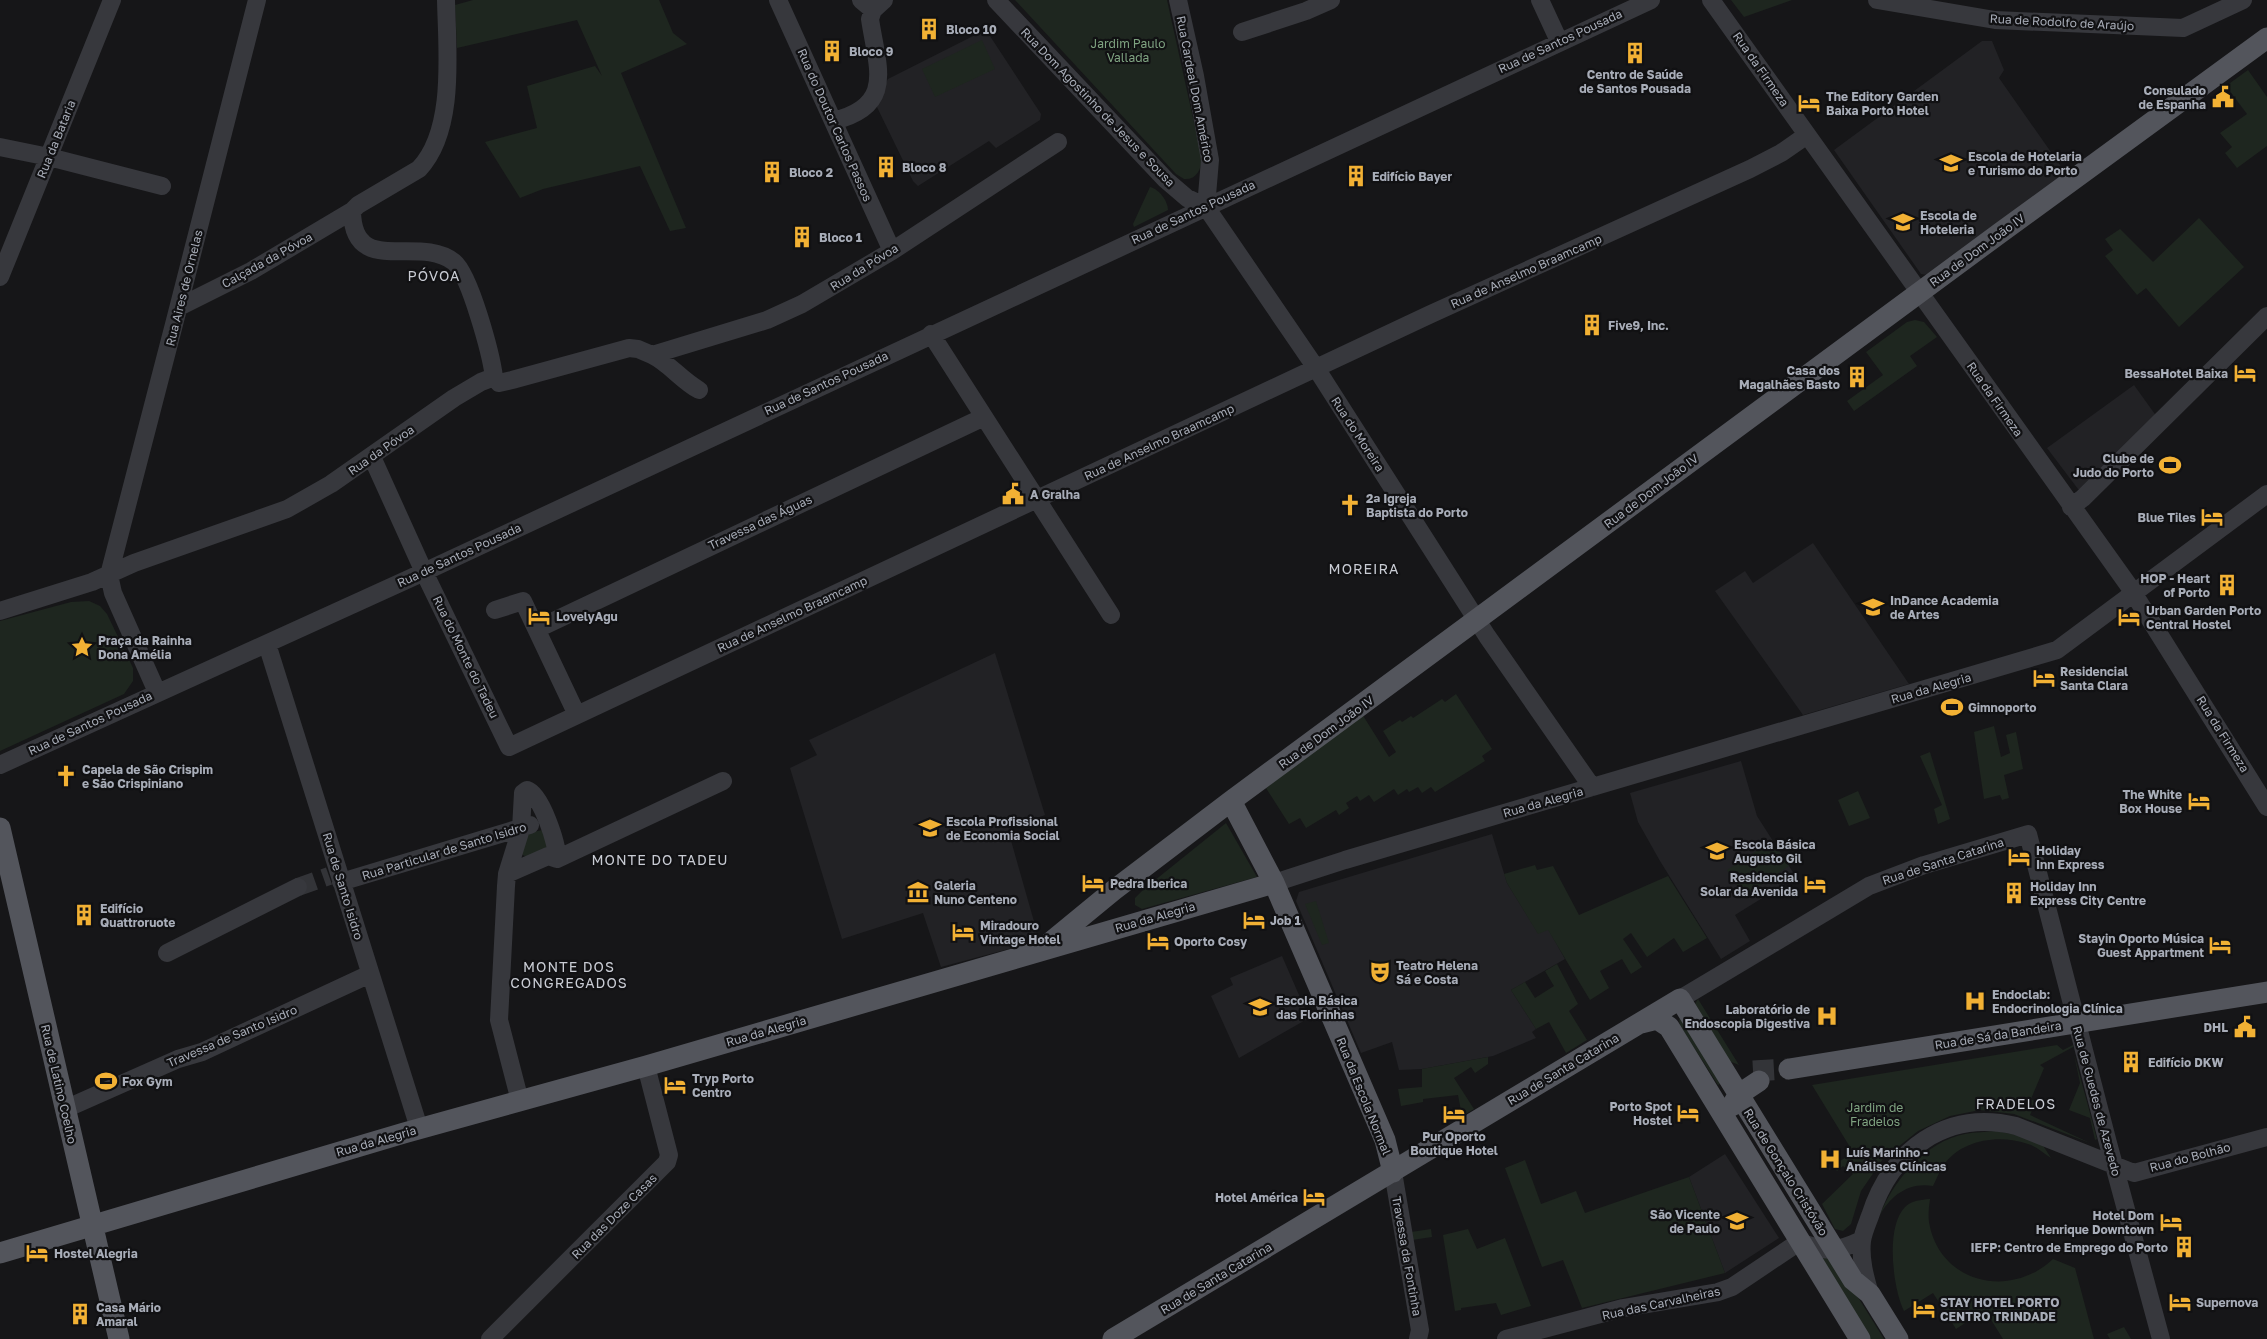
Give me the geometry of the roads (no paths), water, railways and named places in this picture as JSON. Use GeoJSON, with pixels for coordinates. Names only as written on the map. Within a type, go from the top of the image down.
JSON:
{"type":"FeatureCollection","features":[{"type":"Feature","properties":{"kind":"main road","name":"Rua de Dom João IV"},"geometry":{"type":"LineString","coordinates":[[1041,950],[1114,890],[1231,801],[2267,38]]}},
{"type":"Feature","properties":{"kind":"main road","name":"Rua da Escola Normal"},"geometry":{"type":"LineString","coordinates":[[1231,801],[1274,883],[1385,1140],[1393,1172]]}},
{"type":"Feature","properties":{"kind":"main road","name":"Rua de Latino Coelho"},"geometry":{"type":"LineString","coordinates":[[0,828],[119,1339]]}},
{"type":"Feature","properties":{"kind":"main road","name":"Rua da Alegria"},"geometry":{"type":"LineString","coordinates":[[0,1253],[419,1128],[646,1066],[1274,883]]}},
{"type":"Feature","properties":{"kind":"main road"},"geometry":{"type":"LineString","coordinates":[[1114,890],[1111,894],[1115,907],[1132,923]]}},
{"type":"Feature","properties":{"kind":"main road","name":"Rua de Sá da Bandeira"},"geometry":{"type":"LineString","coordinates":[[1789,1069],[2267,992]]}},
{"type":"Feature","properties":{"kind":"main road","name":"Rua de Santa Catarina"},"geometry":{"type":"LineString","coordinates":[[1113,1339],[1680,999]]}},
{"type":"Feature","properties":{"kind":"main road","name":"Rua de Gonçalo Cristóvão"},"geometry":{"type":"LineString","coordinates":[[1680,999],[1835,1251],[1854,1280],[1870,1294],[1898,1339]]}},
{"type":"Feature","properties":{"kind":"main road","name":"Rua de Gonçalo Cristóvão"},"geometry":{"type":"LineString","coordinates":[[1638,1024],[1657,1019],[1669,1026],[1791,1223],[1799,1242],[1860,1339]]}},
{"type":"Feature","properties":{"kind":"main road"},"geometry":{"type":"LineString","coordinates":[[1723,1068],[1756,1076],[1738,1095],[1726,1118]]}},
{"type":"Feature","properties":{"kind":"street","name":"Rua da Bataria"},"geometry":{"type":"LineString","coordinates":[[0,277],[112,0]]}},
{"type":"Feature","properties":{"kind":"street","name":"Rua Aires de Ornelas"},"geometry":{"type":"LineString","coordinates":[[109,575],[181,306],[206,197],[257,0]]}},
{"type":"Feature","properties":{"kind":"street","name":"Calçada da Póvoa"},"geometry":{"type":"LineString","coordinates":[[181,306],[251,271],[419,169],[436,142],[442,126],[447,71],[446,0]]}},
{"type":"Feature","properties":{"kind":"street","name":"Rua do Doutor Carlos Passos"},"geometry":{"type":"LineString","coordinates":[[778,0],[892,251]]}},
{"type":"Feature","properties":{"kind":"street","name":"Rua Dom Agostinho de Jesus e Sousa"},"geometry":{"type":"LineString","coordinates":[[996,0],[1166,180],[1187,198],[1206,207]]}},
{"type":"Feature","properties":{"kind":"street","name":"Rua Cardeal Dom Américo"},"geometry":{"type":"LineString","coordinates":[[1178,0],[1195,76],[1210,160],[1206,207]]}},
{"type":"Feature","properties":{"kind":"street"},"geometry":{"type":"LineString","coordinates":[[1242,32],[1304,6],[1331,0]]}},
{"type":"Feature","properties":{"kind":"street"},"geometry":{"type":"LineString","coordinates":[[1540,0],[1560,41]]}},
{"type":"Feature","properties":{"kind":"street","name":"Rua de Santos Pousada"},"geometry":{"type":"LineString","coordinates":[[0,765],[424,572],[1651,0]]}},
{"type":"Feature","properties":{"kind":"street","name":"Rua da Firmeza"},"geometry":{"type":"LineString","coordinates":[[1711,0],[2134,594],[2267,807]]}},
{"type":"Feature","properties":{"kind":"street","name":"Rua de Rodolfo de Araújo"},"geometry":{"type":"LineString","coordinates":[[1878,0],[1995,20],[2183,28],[2243,0]]}},
{"type":"Feature","properties":{"kind":"street"},"geometry":{"type":"LineString","coordinates":[[833,121],[859,113],[868,104],[875,91],[879,71],[870,19],[872,4]]}},
{"type":"Feature","properties":{"kind":"street","name":"Rua de Anselmo Braamcamp"},"geometry":{"type":"LineString","coordinates":[[509,747],[1036,498],[1750,169],[1807,135]]}},
{"type":"Feature","properties":{"kind":"street","name":"Rua da Póvoa"},"geometry":{"type":"LineString","coordinates":[[652,355],[767,320],[832,288],[1058,142]]}},
{"type":"Feature","properties":{"kind":"street"},"geometry":{"type":"LineString","coordinates":[[0,147],[49,157],[162,186]]}},
{"type":"Feature","properties":{"kind":"street","name":"Rua do Moreira"},"geometry":{"type":"LineString","coordinates":[[1206,207],[1316,368],[1477,621],[1592,788]]}},
{"type":"Feature","properties":{"kind":"street"},"geometry":{"type":"LineString","coordinates":[[352,211],[352,228],[361,242],[370,248],[380,251],[430,252],[450,259],[460,268],[471,290],[494,377],[499,383],[629,348],[638,349],[665,362],[686,383],[699,390]]}},
{"type":"Feature","properties":{"kind":"street"},"geometry":{"type":"LineString","coordinates":[[2071,506],[2083,498],[2267,316]]}},
{"type":"Feature","properties":{"kind":"street"},"geometry":{"type":"LineString","coordinates":[[931,334],[1111,615]]}},
{"type":"Feature","properties":{"kind":"street","name":"Rua da Póvoa"},"geometry":{"type":"LineString","coordinates":[[109,575],[134,563],[282,511],[332,484],[454,398],[481,382],[494,377]]}},
{"type":"Feature","properties":{"kind":"street","name":"Travessa das Águas"},"geometry":{"type":"LineString","coordinates":[[538,628],[984,417]]}},
{"type":"Feature","properties":{"kind":"street","name":"Rua do Monte do Tadeu"},"geometry":{"type":"LineString","coordinates":[[372,457],[424,572],[509,747]]}},
{"type":"Feature","properties":{"kind":"street","name":"Rua da Alegria"},"geometry":{"type":"LineString","coordinates":[[1274,883],[2057,650],[2267,494]]}},
{"type":"Feature","properties":{"kind":"street"},"geometry":{"type":"LineString","coordinates":[[0,611],[109,575],[113,593],[157,692]]}},
{"type":"Feature","properties":{"kind":"street"},"geometry":{"type":"LineString","coordinates":[[495,610],[523,601],[538,628],[577,715]]}},
{"type":"Feature","properties":{"kind":"street","name":"Rua de Santo Isidro"},"geometry":{"type":"LineString","coordinates":[[267,644],[337,878],[419,1128]]}},
{"type":"Feature","properties":{"kind":"street"},"geometry":{"type":"LineString","coordinates":[[507,874],[548,856],[557,859],[723,781]]}},
{"type":"Feature","properties":{"kind":"street"},"geometry":{"type":"LineString","coordinates":[[520,1101],[499,1020],[507,874],[521,829],[524,793],[527,790],[535,795],[546,820],[558,849],[557,859]]}},
{"type":"Feature","properties":{"kind":"street","name":"Rua Particular de Santo Isidro"},"geometry":{"type":"LineString","coordinates":[[337,878],[521,829],[546,820]]}},
{"type":"Feature","properties":{"kind":"street","name":"Rua de Santa Catarina"},"geometry":{"type":"LineString","coordinates":[[1680,999],[1869,886],[1924,865],[2028,834]]}},
{"type":"Feature","properties":{"kind":"street","name":"Rua de Guedes de Azevedo"},"geometry":{"type":"LineString","coordinates":[[2028,834],[2161,1339]]}},
{"type":"Feature","properties":{"kind":"street"},"geometry":{"type":"LineString","coordinates":[[167,953],[298,887]]}},
{"type":"Feature","properties":{"kind":"street","name":"Travessa de Santo Isidro"},"geometry":{"type":"LineString","coordinates":[[64,1109],[178,1059],[202,1052],[370,974]]}},
{"type":"Feature","properties":{"kind":"street","name":"Rua das Doze Casas"},"geometry":{"type":"LineString","coordinates":[[490,1339],[667,1162],[669,1155],[646,1066]]}},
{"type":"Feature","properties":{"kind":"street"},"geometry":{"type":"LineString","coordinates":[[1870,1294],[1862,1261],[1862,1240],[1877,1194],[1891,1170],[1908,1152],[1926,1139],[1970,1122],[1990,1122],[2016,1126],[2114,1166]]}},
{"type":"Feature","properties":{"kind":"street","name":"Rua do Bolhão"},"geometry":{"type":"LineString","coordinates":[[2114,1166],[2134,1173],[2267,1137]]}},
{"type":"Feature","properties":{"kind":"street","name":"Travessa da Fontinha"},"geometry":{"type":"LineString","coordinates":[[1393,1172],[1420,1330],[1418,1339]]}},
{"type":"Feature","properties":{"kind":"street"},"geometry":{"type":"LineString","coordinates":[[1799,1242],[1820,1249],[1835,1251],[1862,1240]]}},
{"type":"Feature","properties":{"kind":"street","name":"Rua das Carvalheiras"},"geometry":{"type":"LineString","coordinates":[[1506,1339],[1623,1308],[1732,1287],[1799,1242]]}},
{"type":"Feature","properties":{"kind":"tunnel"},"geometry":{"type":"LineString","coordinates":[[298,887],[329,876]]}},
{"type":"Feature","properties":{"kind":"tunnel"},"geometry":{"type":"LineString","coordinates":[[1753,1071],[1789,1069]]}},
{"type":"Feature","properties":{"kind":"place","name":"Bloco 10"},"geometry":{"type":"Point","coordinates":[929,29]}},
{"type":"Feature","properties":{"kind":"place","name":"Bloco 9"},"geometry":{"type":"Point","coordinates":[832,51]}},
{"type":"Feature","properties":{"kind":"place","name":"Centro de Saúde de Santos Pousada"},"geometry":{"type":"Point","coordinates":[1635,53]}},
{"type":"Feature","properties":{"kind":"place","name":"Consulado de Espanha"},"geometry":{"type":"Point","coordinates":[2223,97]}},
{"type":"Feature","properties":{"kind":"place","name":"The Editory Garden Baixa Porto Hotel"},"geometry":{"type":"Point","coordinates":[1809,103]}},
{"type":"Feature","properties":{"kind":"place","name":"Escola de Hotelaria e Turismo do Porto"},"geometry":{"type":"Point","coordinates":[1951,163]}},
{"type":"Feature","properties":{"kind":"place","name":"Bloco 8"},"geometry":{"type":"Point","coordinates":[886,167]}},
{"type":"Feature","properties":{"kind":"place","name":"Bloco 2"},"geometry":{"type":"Point","coordinates":[772,172]}},
{"type":"Feature","properties":{"kind":"place","name":"Edifício Bayer"},"geometry":{"type":"Point","coordinates":[1356,176]}},
{"type":"Feature","properties":{"kind":"place","name":"Escola de Hoteleria"},"geometry":{"type":"Point","coordinates":[1903,222]}},
{"type":"Feature","properties":{"kind":"place","name":"Bloco 1"},"geometry":{"type":"Point","coordinates":[802,237]}},
{"type":"Feature","properties":{"kind":"place","name":"Five9, Inc."},"geometry":{"type":"Point","coordinates":[1592,325]}},
{"type":"Feature","properties":{"kind":"place","name":"BessaHotel Baixa"},"geometry":{"type":"Point","coordinates":[2245,373]}},
{"type":"Feature","properties":{"kind":"place","name":"Casa dos Magalhães Basto"},"geometry":{"type":"Point","coordinates":[1857,377]}},
{"type":"Feature","properties":{"kind":"place","name":"Clube de Judo do Porto"},"geometry":{"type":"Point","coordinates":[2170,465]}},
{"type":"Feature","properties":{"kind":"place","name":"A Gralha"},"geometry":{"type":"Point","coordinates":[1013,494]}},
{"type":"Feature","properties":{"kind":"place","name":"2ª Igreja Baptista do Porto"},"geometry":{"type":"Point","coordinates":[1350,505]}},
{"type":"Feature","properties":{"kind":"place","name":"Blue Tiles"},"geometry":{"type":"Point","coordinates":[2212,517]}},
{"type":"Feature","properties":{"kind":"place","name":"HOP - Heart of Porto"},"geometry":{"type":"Point","coordinates":[2227,585]}},
{"type":"Feature","properties":{"kind":"place","name":"InDance Academia de Artes"},"geometry":{"type":"Point","coordinates":[1873,607]}},
{"type":"Feature","properties":{"kind":"place","name":"LovelyAgu"},"geometry":{"type":"Point","coordinates":[539,616]}},
{"type":"Feature","properties":{"kind":"place","name":"Urban Garden Porto Central Hostel"},"geometry":{"type":"Point","coordinates":[2129,617]}},
{"type":"Feature","properties":{"kind":"place","name":"Praça da Rainha Dona Amélia"},"geometry":{"type":"Point","coordinates":[82,647]}},
{"type":"Feature","properties":{"kind":"place","name":"Residencial Santa Clara"},"geometry":{"type":"Point","coordinates":[2044,678]}},
{"type":"Feature","properties":{"kind":"place","name":"Gimnoporto"},"geometry":{"type":"Point","coordinates":[1952,707]}},
{"type":"Feature","properties":{"kind":"place","name":"Capela de São Crispim e São Crispiniano"},"geometry":{"type":"Point","coordinates":[66,776]}},
{"type":"Feature","properties":{"kind":"place","name":"The White Box House"},"geometry":{"type":"Point","coordinates":[2199,801]}},
{"type":"Feature","properties":{"kind":"place","name":"Escola Profissional de Economia Social"},"geometry":{"type":"Point","coordinates":[930,828]}},
{"type":"Feature","properties":{"kind":"place","name":"Escola Básica Augusto Gil"},"geometry":{"type":"Point","coordinates":[1717,851]}},
{"type":"Feature","properties":{"kind":"place","name":"Holiday Inn Express"},"geometry":{"type":"Point","coordinates":[2019,857]}},
{"type":"Feature","properties":{"kind":"place","name":"Pedra Iberica"},"geometry":{"type":"Point","coordinates":[1093,883]}},
{"type":"Feature","properties":{"kind":"place","name":"Residencial Solar da Avenida"},"geometry":{"type":"Point","coordinates":[1815,884]}},
{"type":"Feature","properties":{"kind":"place","name":"Galeria Nuno Centeno"},"geometry":{"type":"Point","coordinates":[918,892]}},
{"type":"Feature","properties":{"kind":"place","name":"Holiday Inn Express City Centre"},"geometry":{"type":"Point","coordinates":[2014,893]}},
{"type":"Feature","properties":{"kind":"place","name":"Edifício Quattroruote"},"geometry":{"type":"Point","coordinates":[84,915]}},
{"type":"Feature","properties":{"kind":"place","name":"Job 1"},"geometry":{"type":"Point","coordinates":[1254,920]}},
{"type":"Feature","properties":{"kind":"place","name":"Miradouro Vintage Hotel"},"geometry":{"type":"Point","coordinates":[963,932]}},
{"type":"Feature","properties":{"kind":"place","name":"Oporto Cosy"},"geometry":{"type":"Point","coordinates":[1158,941]}},
{"type":"Feature","properties":{"kind":"place","name":"Stayin Oporto Música Guest Appartment"},"geometry":{"type":"Point","coordinates":[2220,945]}},
{"type":"Feature","properties":{"kind":"place","name":"Teatro Helena Sá e Costa"},"geometry":{"type":"Point","coordinates":[1380,972]}},
{"type":"Feature","properties":{"kind":"place","name":"Endoclab: Endocrinologia Clínica"},"geometry":{"type":"Point","coordinates":[1975,1001]}},
{"type":"Feature","properties":{"kind":"place","name":"Escola Básica das Florinhas"},"geometry":{"type":"Point","coordinates":[1260,1007]}},
{"type":"Feature","properties":{"kind":"place","name":"Laboratório de Endoscopia Digestiva"},"geometry":{"type":"Point","coordinates":[1827,1016]}},
{"type":"Feature","properties":{"kind":"place","name":"DHL"},"geometry":{"type":"Point","coordinates":[2245,1027]}},
{"type":"Feature","properties":{"kind":"place","name":"Edifício DKW"},"geometry":{"type":"Point","coordinates":[2131,1062]}},
{"type":"Feature","properties":{"kind":"place","name":"Fox Gym"},"geometry":{"type":"Point","coordinates":[106,1081]}},
{"type":"Feature","properties":{"kind":"place","name":"Tryp Porto Centro"},"geometry":{"type":"Point","coordinates":[675,1085]}},
{"type":"Feature","properties":{"kind":"place","name":"Porto Spot Hostel"},"geometry":{"type":"Point","coordinates":[1688,1113]}},
{"type":"Feature","properties":{"kind":"place","name":"Pur Oporto Boutique Hotel"},"geometry":{"type":"Point","coordinates":[1454,1114]}},
{"type":"Feature","properties":{"kind":"place","name":"Luís Marinho - Análises Clínicas"},"geometry":{"type":"Point","coordinates":[1830,1159]}},
{"type":"Feature","properties":{"kind":"place","name":"Hotel América"},"geometry":{"type":"Point","coordinates":[1314,1197]}},
{"type":"Feature","properties":{"kind":"place","name":"São Vicente de Paulo"},"geometry":{"type":"Point","coordinates":[1737,1221]}},
{"type":"Feature","properties":{"kind":"place","name":"Hotel Dom Henrique Downtown"},"geometry":{"type":"Point","coordinates":[2171,1222]}},
{"type":"Feature","properties":{"kind":"place","name":"IEFP: Centro de Emprego do Porto"},"geometry":{"type":"Point","coordinates":[2184,1247]}},
{"type":"Feature","properties":{"kind":"place","name":"Hostel Alegria"},"geometry":{"type":"Point","coordinates":[37,1253]}},
{"type":"Feature","properties":{"kind":"place","name":"Supernova"},"geometry":{"type":"Point","coordinates":[2180,1302]}},
{"type":"Feature","properties":{"kind":"place","name":"STAY HOTEL PORTO CENTRO TRINDADE"},"geometry":{"type":"Point","coordinates":[1924,1309]}},
{"type":"Feature","properties":{"kind":"place","name":"Casa Mário Amaral"},"geometry":{"type":"Point","coordinates":[80,1314]}},
{"type":"Feature","properties":{"kind":"district","name":"PÓVOA"},"geometry":{"type":"Point","coordinates":[434,275]}},
{"type":"Feature","properties":{"kind":"district","name":"MOREIRA"},"geometry":{"type":"Point","coordinates":[1364,568]}},
{"type":"Feature","properties":{"kind":"district","name":"MONTE DO TADEU"},"geometry":{"type":"Point","coordinates":[660,859]}},
{"type":"Feature","properties":{"kind":"district","name":"MONTE DOS CONGREGADOS"},"geometry":{"type":"Point","coordinates":[569,974]}},
{"type":"Feature","properties":{"kind":"district","name":"FRADELOS"},"geometry":{"type":"Point","coordinates":[2016,1103]}},
{"type":"Feature","properties":{"kind":"park label","name":"Jardim Paulo Vallada"},"geometry":{"type":"Point","coordinates":[1128,50]}},
{"type":"Feature","properties":{"kind":"park label","name":"Jardim de Fradelos"},"geometry":{"type":"Point","coordinates":[1875,1114]}}]}
